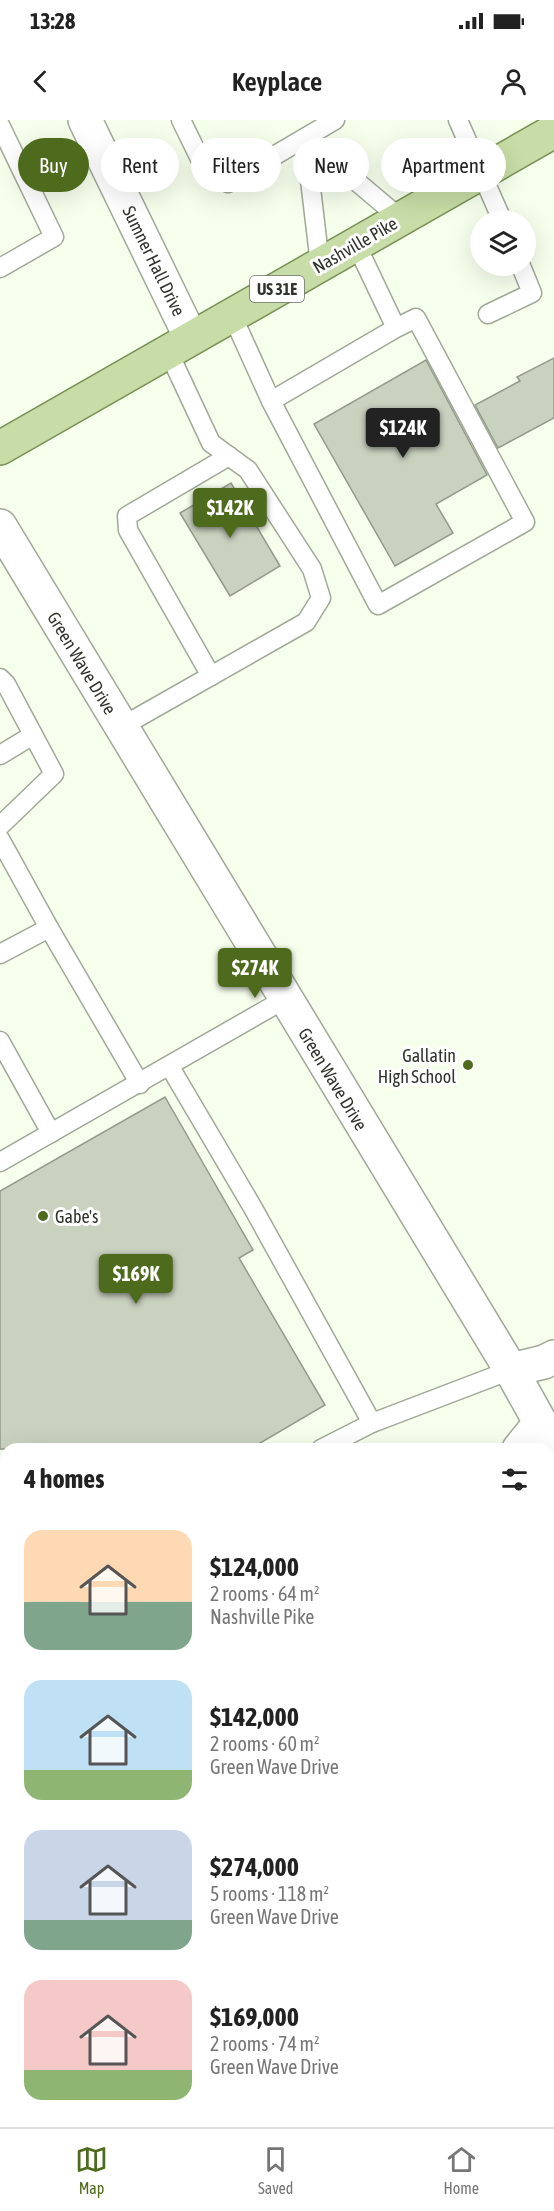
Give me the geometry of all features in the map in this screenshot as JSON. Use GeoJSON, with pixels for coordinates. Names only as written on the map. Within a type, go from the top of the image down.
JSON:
{"type":"FeatureCollection","features":[{"type":"Feature","properties":{"kind":"main road","name":"Nashville Pike"},"geometry":{"type":"LineString","coordinates":[[506,159],[554,131]]}},
{"type":"Feature","properties":{"kind":"main road","name":"Nashville Pike"},"geometry":{"type":"LineString","coordinates":[[0,448],[448,192]]}},
{"type":"Feature","properties":{"kind":"street","name":"Sumner Hall Drive"},"geometry":{"type":"LineString","coordinates":[[85,120],[180,344]]}},
{"type":"Feature","properties":{"kind":"street","name":"Green Wave Drive"},"geometry":{"type":"LineString","coordinates":[[0,526],[512,1370],[547,1435]]}},
{"type":"Feature","properties":{"kind":"street"},"geometry":{"type":"LineString","coordinates":[[512,1370],[549,1359]]}},
{"type":"Feature","properties":{"kind":"street"},"geometry":{"type":"LineString","coordinates":[[531,1443],[547,1435]]}},
{"type":"Feature","properties":{"kind":"lane"},"geometry":{"type":"LineString","coordinates":[[182,120],[205,169],[228,183],[293,145]]}},
{"type":"Feature","properties":{"kind":"lane"},"geometry":{"type":"LineString","coordinates":[[304,138],[335,120]]}},
{"type":"Feature","properties":{"kind":"lane"},"geometry":{"type":"LineString","coordinates":[[458,120],[467,138]]}},
{"type":"Feature","properties":{"kind":"lane"},"geometry":{"type":"LineString","coordinates":[[0,125],[54,237],[0,267]]}},
{"type":"Feature","properties":{"kind":"lane"},"geometry":{"type":"LineString","coordinates":[[311,192],[320,264]]}},
{"type":"Feature","properties":{"kind":"lane"},"geometry":{"type":"LineString","coordinates":[[369,192],[401,219]]}},
{"type":"Feature","properties":{"kind":"lane"},"geometry":{"type":"LineString","coordinates":[[491,192],[498,210]]}},
{"type":"Feature","properties":{"kind":"lane"},"geometry":{"type":"LineString","coordinates":[[356,244],[396,328]]}},
{"type":"Feature","properties":{"kind":"lane"},"geometry":{"type":"LineString","coordinates":[[488,314],[532,293],[525,276]]}},
{"type":"Feature","properties":{"kind":"lane"},"geometry":{"type":"LineString","coordinates":[[232,315],[270,401],[378,605],[525,522],[416,318],[270,401]]}},
{"type":"Feature","properties":{"kind":"lane"},"geometry":{"type":"LineString","coordinates":[[121,727],[306,622],[321,598],[312,569],[248,470],[211,443],[180,344]]}},
{"type":"Feature","properties":{"kind":"lane"},"geometry":{"type":"LineString","coordinates":[[211,676],[128,530],[127,516],[229,456]]}},
{"type":"Feature","properties":{"kind":"lane"},"geometry":{"type":"LineString","coordinates":[[0,678],[6,684],[54,774],[0,826]]}},
{"type":"Feature","properties":{"kind":"lane"},"geometry":{"type":"LineString","coordinates":[[0,755],[33,735]]}},
{"type":"Feature","properties":{"kind":"lane"},"geometry":{"type":"LineString","coordinates":[[0,839],[140,1084]]}},
{"type":"Feature","properties":{"kind":"lane"},"geometry":{"type":"LineString","coordinates":[[0,954],[49,928]]}},
{"type":"Feature","properties":{"kind":"lane"},"geometry":{"type":"LineString","coordinates":[[0,1162],[170,1067],[285,999]]}},
{"type":"Feature","properties":{"kind":"lane"},"geometry":{"type":"LineString","coordinates":[[0,1041],[51,1133]]}},
{"type":"Feature","properties":{"kind":"lane"},"geometry":{"type":"LineString","coordinates":[[170,1067],[253,1208],[372,1423]]}},
{"type":"Feature","properties":{"kind":"lane"},"geometry":{"type":"LineString","coordinates":[[333,1443],[372,1423],[512,1370]]}},
{"type":"Feature","properties":{"kind":"building"},"geometry":{"type":"Polygon","coordinates":[[[554,358],[554,418],[498,448],[475,405],[520,381],[517,377],[554,358]]]}},
{"type":"Feature","properties":{"kind":"building"},"geometry":{"type":"Polygon","coordinates":[[[426,360],[487,475],[436,504],[453,533],[395,566],[314,424],[426,360]]]}},
{"type":"Feature","properties":{"kind":"building"},"geometry":{"type":"Polygon","coordinates":[[[231,483],[280,566],[230,596],[180,513],[231,483]]]}},
{"type":"Feature","properties":{"kind":"building"},"geometry":{"type":"Polygon","coordinates":[[[165,1097],[253,1250],[239,1258],[325,1405],[260,1443],[0,1443],[0,1191],[165,1097]]]}},
{"type":"Feature","properties":{"kind":"place","name":"Gallatin High School"},"geometry":{"type":"Point","coordinates":[468,1065]}},
{"type":"Feature","properties":{"kind":"place","name":"Gabe's"},"geometry":{"type":"Point","coordinates":[43,1216]}}]}
